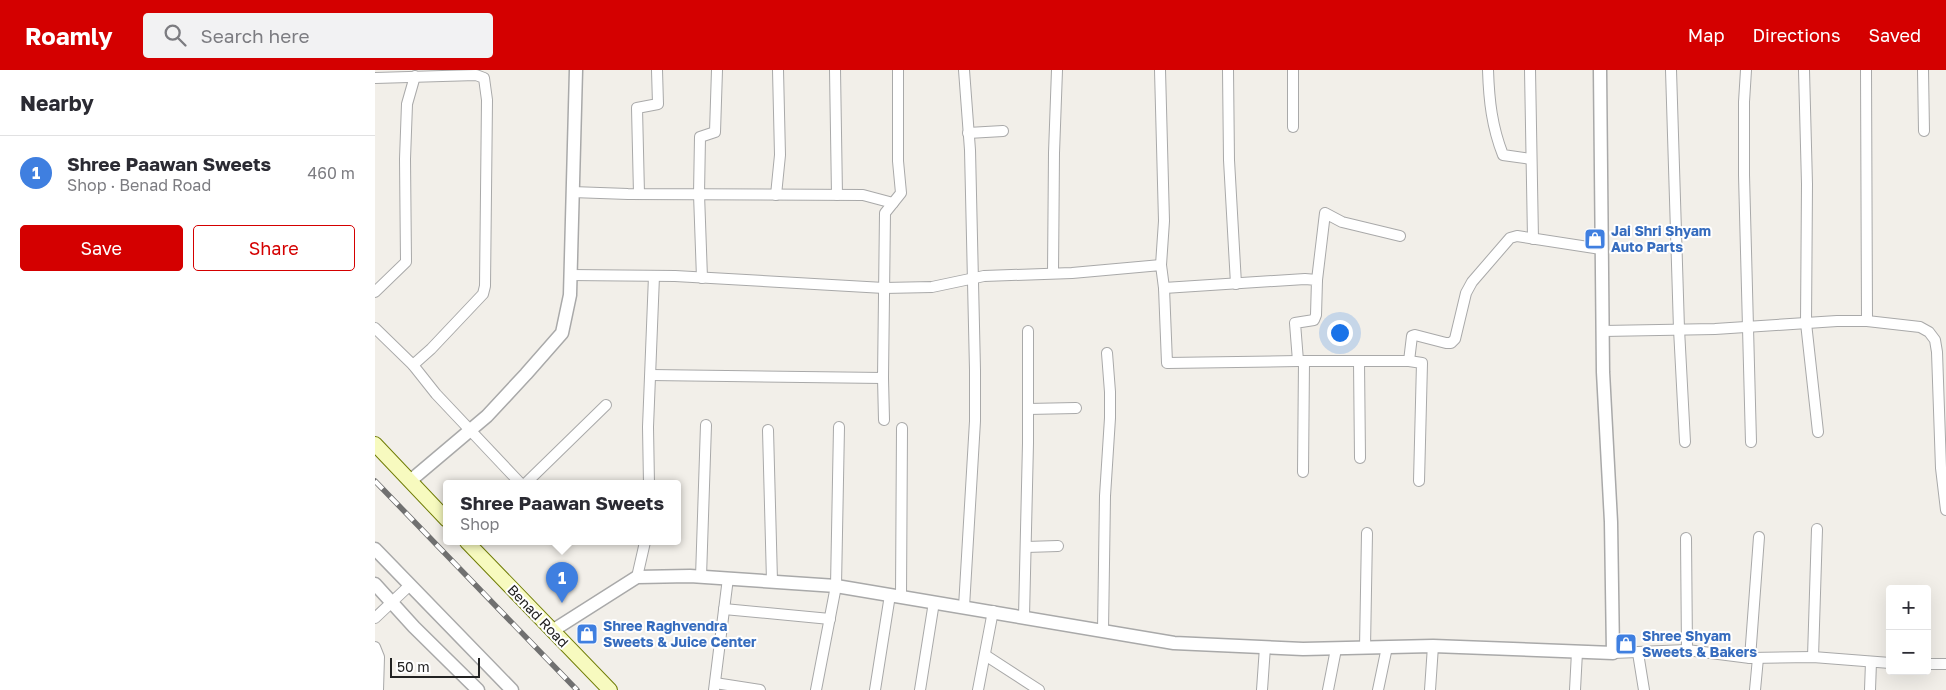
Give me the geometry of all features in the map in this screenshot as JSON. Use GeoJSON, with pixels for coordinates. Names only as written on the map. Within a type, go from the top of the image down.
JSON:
{"type":"FeatureCollection","features":[{"type":"Feature","properties":{"kind":"main road"},"geometry":{"type":"LineString","coordinates":[[375,444],[443,516]]}},
{"type":"Feature","properties":{"kind":"main road","name":"Benad Road"},"geometry":{"type":"LineString","coordinates":[[470,545],[610,690]]}},
{"type":"Feature","properties":{"kind":"street"},"geometry":{"type":"LineString","coordinates":[[410,481],[487,416],[562,333],[570,295],[576,70]]}},
{"type":"Feature","properties":{"kind":"street"},"geometry":{"type":"LineString","coordinates":[[639,194],[637,108],[658,104],[657,70]]}},
{"type":"Feature","properties":{"kind":"street"},"geometry":{"type":"LineString","coordinates":[[702,278],[699,194],[700,137],[715,132],[717,70]]}},
{"type":"Feature","properties":{"kind":"street"},"geometry":{"type":"LineString","coordinates":[[775,196],[780,155],[778,70]]}},
{"type":"Feature","properties":{"kind":"street"},"geometry":{"type":"LineString","coordinates":[[835,70],[837,195]]}},
{"type":"Feature","properties":{"kind":"street"},"geometry":{"type":"LineString","coordinates":[[884,420],[885,212],[901,192],[898,161],[898,70]]}},
{"type":"Feature","properties":{"kind":"street"},"geometry":{"type":"LineString","coordinates":[[964,70],[973,279],[975,421],[964,607]]}},
{"type":"Feature","properties":{"kind":"street"},"geometry":{"type":"LineString","coordinates":[[1053,273],[1057,70]]}},
{"type":"Feature","properties":{"kind":"street"},"geometry":{"type":"LineString","coordinates":[[1160,70],[1164,221],[1161,265],[1167,363],[1301,361],[1409,361],[1422,363],[1419,481]]}},
{"type":"Feature","properties":{"kind":"street"},"geometry":{"type":"LineString","coordinates":[[1228,70],[1229,160],[1235,284]]}},
{"type":"Feature","properties":{"kind":"street"},"geometry":{"type":"LineString","coordinates":[[1293,70],[1293,127]]}},
{"type":"Feature","properties":{"kind":"street"},"geometry":{"type":"LineString","coordinates":[[1488,70],[1494,132],[1503,155],[1531,159]]}},
{"type":"Feature","properties":{"kind":"street"},"geometry":{"type":"LineString","coordinates":[[1530,70],[1533,239]]}},
{"type":"Feature","properties":{"kind":"street"},"geometry":{"type":"LineString","coordinates":[[1600,70],[1603,372],[1611,522],[1613,653]]}},
{"type":"Feature","properties":{"kind":"street"},"geometry":{"type":"LineString","coordinates":[[1671,70],[1679,329],[1685,442]]}},
{"type":"Feature","properties":{"kind":"street"},"geometry":{"type":"LineString","coordinates":[[1746,70],[1744,175],[1751,442]]}},
{"type":"Feature","properties":{"kind":"street"},"geometry":{"type":"LineString","coordinates":[[1803,70],[1807,184],[1807,323],[1818,432]]}},
{"type":"Feature","properties":{"kind":"street"},"geometry":{"type":"LineString","coordinates":[[1866,70],[1867,321]]}},
{"type":"Feature","properties":{"kind":"street"},"geometry":{"type":"LineString","coordinates":[[1923,70],[1924,131]]}},
{"type":"Feature","properties":{"kind":"street"},"geometry":{"type":"LineString","coordinates":[[375,292],[406,262],[405,160],[407,104],[415,76]]}},
{"type":"Feature","properties":{"kind":"street"},"geometry":{"type":"LineString","coordinates":[[375,78],[481,76],[484,78],[487,100],[485,286],[483,294],[431,349],[413,365]]}},
{"type":"Feature","properties":{"kind":"street"},"geometry":{"type":"LineString","coordinates":[[968,133],[1003,131]]}},
{"type":"Feature","properties":{"kind":"street"},"geometry":{"type":"LineString","coordinates":[[572,192],[775,196],[863,195],[893,203]]}},
{"type":"Feature","properties":{"kind":"street"},"geometry":{"type":"LineString","coordinates":[[1303,472],[1301,361],[1295,323],[1316,318],[1317,280],[1325,213],[1343,222],[1400,236]]}},
{"type":"Feature","properties":{"kind":"street"},"geometry":{"type":"LineString","coordinates":[[1409,361],[1412,336],[1415,335],[1446,343],[1451,343],[1455,339],[1466,293],[1472,282],[1511,238],[1517,236],[1601,249]]}},
{"type":"Feature","properties":{"kind":"street"},"geometry":{"type":"LineString","coordinates":[[570,275],[654,276],[884,288],[932,287],[984,276],[1161,265]]}},
{"type":"Feature","properties":{"kind":"street"},"geometry":{"type":"LineString","coordinates":[[649,480],[648,427],[654,276]]}},
{"type":"Feature","properties":{"kind":"street"},"geometry":{"type":"LineString","coordinates":[[1163,288],[1305,279],[1317,280]]}},
{"type":"Feature","properties":{"kind":"street"},"geometry":{"type":"LineString","coordinates":[[1603,331],[1715,329],[1837,320],[1867,321],[1920,327],[1929,332],[1935,340],[1937,352],[1941,468],[1946,510]]}},
{"type":"Feature","properties":{"kind":"street"},"geometry":{"type":"LineString","coordinates":[[375,328],[413,365],[436,394],[519,480]]}},
{"type":"Feature","properties":{"kind":"street"},"geometry":{"type":"LineString","coordinates":[[1025,617],[1028,409],[1027,331]]}},
{"type":"Feature","properties":{"kind":"street"},"geometry":{"type":"LineString","coordinates":[[1103,630],[1105,496],[1110,409],[1107,353]]}},
{"type":"Feature","properties":{"kind":"street"},"geometry":{"type":"LineString","coordinates":[[1359,362],[1360,458]]}},
{"type":"Feature","properties":{"kind":"street"},"geometry":{"type":"LineString","coordinates":[[651,375],[883,378]]}},
{"type":"Feature","properties":{"kind":"street"},"geometry":{"type":"LineString","coordinates":[[527,480],[606,405]]}},
{"type":"Feature","properties":{"kind":"street"},"geometry":{"type":"LineString","coordinates":[[1028,409],[1075,408]]}},
{"type":"Feature","properties":{"kind":"street"},"geometry":{"type":"LineString","coordinates":[[701,577],[706,425]]}},
{"type":"Feature","properties":{"kind":"street"},"geometry":{"type":"LineString","coordinates":[[816,690],[836,586],[839,427]]}},
{"type":"Feature","properties":{"kind":"street"},"geometry":{"type":"LineString","coordinates":[[875,690],[895,596],[902,428]]}},
{"type":"Feature","properties":{"kind":"street"},"geometry":{"type":"LineString","coordinates":[[768,430],[771,581]]}},
{"type":"Feature","properties":{"kind":"street"},"geometry":{"type":"LineString","coordinates":[[1813,657],[1817,529]]}},
{"type":"Feature","properties":{"kind":"street"},"geometry":{"type":"LineString","coordinates":[[1365,648],[1367,533]]}},
{"type":"Feature","properties":{"kind":"street"},"geometry":{"type":"LineString","coordinates":[[1755,690],[1754,658],[1759,537]]}},
{"type":"Feature","properties":{"kind":"street"},"geometry":{"type":"LineString","coordinates":[[1686,538],[1687,650]]}},
{"type":"Feature","properties":{"kind":"street"},"geometry":{"type":"LineString","coordinates":[[637,577],[644,545]]}},
{"type":"Feature","properties":{"kind":"street"},"geometry":{"type":"LineString","coordinates":[[1027,547],[1058,546]]}},
{"type":"Feature","properties":{"kind":"street"},"geometry":{"type":"LineString","coordinates":[[375,549],[512,690]]}},
{"type":"Feature","properties":{"kind":"street"},"geometry":{"type":"LineString","coordinates":[[552,631],[637,577],[701,577],[836,586],[1174,643],[1303,649],[1433,646],[1613,653],[1687,650],[1754,658],[1813,657],[1886,662]]}},
{"type":"Feature","properties":{"kind":"street"},"geometry":{"type":"LineString","coordinates":[[728,578],[715,686],[760,690]]}},
{"type":"Feature","properties":{"kind":"street"},"geometry":{"type":"LineString","coordinates":[[375,584],[390,602],[478,690]]}},
{"type":"Feature","properties":{"kind":"street"},"geometry":{"type":"LineString","coordinates":[[375,618],[410,585]]}},
{"type":"Feature","properties":{"kind":"street"},"geometry":{"type":"LineString","coordinates":[[920,690],[934,602]]}},
{"type":"Feature","properties":{"kind":"street"},"geometry":{"type":"LineString","coordinates":[[724,609],[830,619]]}},
{"type":"Feature","properties":{"kind":"street"},"geometry":{"type":"LineString","coordinates":[[978,690],[993,611]]}},
{"type":"Feature","properties":{"kind":"street"},"geometry":{"type":"LineString","coordinates":[[1430,690],[1433,646]]}},
{"type":"Feature","properties":{"kind":"street"},"geometry":{"type":"LineString","coordinates":[[375,647],[379,657],[378,690]]}},
{"type":"Feature","properties":{"kind":"street"},"geometry":{"type":"LineString","coordinates":[[1262,690],[1265,647]]}},
{"type":"Feature","properties":{"kind":"street"},"geometry":{"type":"LineString","coordinates":[[1378,690],[1387,647]]}},
{"type":"Feature","properties":{"kind":"street"},"geometry":{"type":"LineString","coordinates":[[1328,690],[1336,649]]}},
{"type":"Feature","properties":{"kind":"street"},"geometry":{"type":"LineString","coordinates":[[1575,690],[1577,652]]}},
{"type":"Feature","properties":{"kind":"street"},"geometry":{"type":"LineString","coordinates":[[1638,653],[1644,690]]}},
{"type":"Feature","properties":{"kind":"street"},"geometry":{"type":"LineString","coordinates":[[985,655],[1039,690]]}},
{"type":"Feature","properties":{"kind":"street"},"geometry":{"type":"LineString","coordinates":[[1870,690],[1871,662]]}},
{"type":"Feature","properties":{"kind":"street"},"geometry":{"type":"LineString","coordinates":[[1931,664],[1946,664]]}},
{"type":"Feature","properties":{"kind":"railway"},"geometry":{"type":"LineString","coordinates":[[375,481],[577,690]]}},
{"type":"Feature","properties":{"kind":"place","name":"Jai Shri Shyam Auto Parts"},"geometry":{"type":"Point","coordinates":[1595,239]}},
{"type":"Feature","properties":{"kind":"place","name":"Shree Paawan Sweets"},"geometry":{"type":"Point","coordinates":[562,603]}},
{"type":"Feature","properties":{"kind":"place","name":"Shree Raghvendra Sweets & Juice Center"},"geometry":{"type":"Point","coordinates":[587,634]}},
{"type":"Feature","properties":{"kind":"place","name":"Shree Shyam Sweets & Bakers"},"geometry":{"type":"Point","coordinates":[1626,644]}}]}
